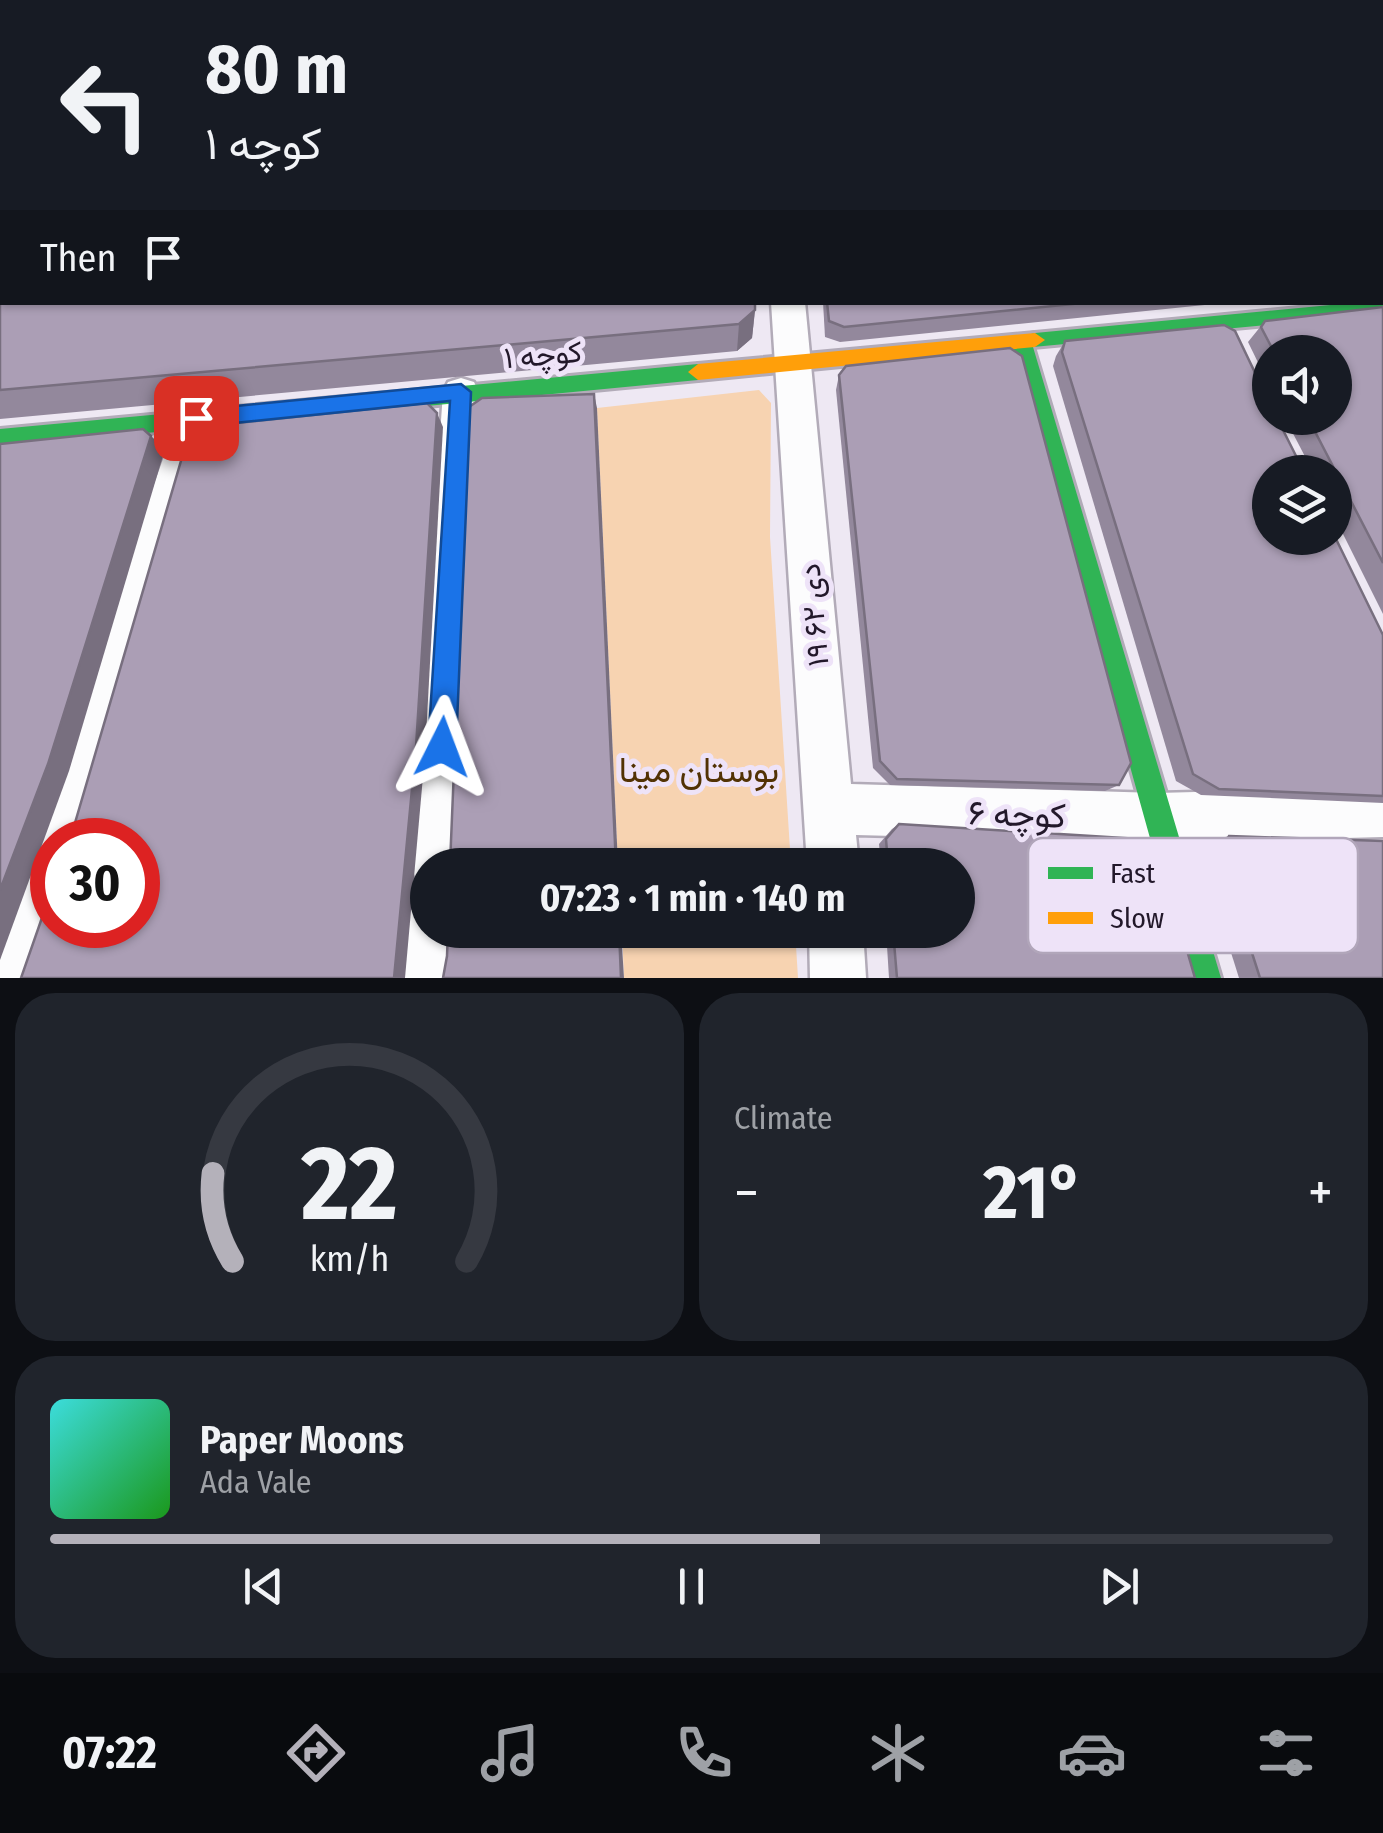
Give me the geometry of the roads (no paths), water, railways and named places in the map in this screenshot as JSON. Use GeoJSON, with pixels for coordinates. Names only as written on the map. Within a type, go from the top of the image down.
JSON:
{"type":"FeatureCollection","features":[{"type":"Feature","properties":{"kind":"street","name":"۱۹ دی ۶۲"},"geometry":{"type":"LineString","coordinates":[[788,305],[832,848]]}},
{"type":"Feature","properties":{"kind":"street","name":"کوچه ۱"},"geometry":{"type":"LineString","coordinates":[[0,438],[461,392],[1022,343],[1231,340],[1377,309]]}},
{"type":"Feature","properties":{"kind":"street"},"geometry":{"type":"LineString","coordinates":[[1022,343],[1162,838]]}},
{"type":"Feature","properties":{"kind":"street"},"geometry":{"type":"LineString","coordinates":[[437,848],[461,392]]}},
{"type":"Feature","properties":{"kind":"street"},"geometry":{"type":"LineString","coordinates":[[61,818],[196,418]]}},
{"type":"Feature","properties":{"kind":"street","name":"کوچه ۶"},"geometry":{"type":"LineString","coordinates":[[831,809],[1156,818],[1383,812]]}},
{"type":"Feature","properties":{"kind":"street"},"geometry":{"type":"LineString","coordinates":[[8,978],[30,912]]}},
{"type":"Feature","properties":{"kind":"street"},"geometry":{"type":"LineString","coordinates":[[422,978],[426,948]]}},
{"type":"Feature","properties":{"kind":"street"},"geometry":{"type":"LineString","coordinates":[[837,948],[838,978]]}},
{"type":"Feature","properties":{"kind":"street"},"geometry":{"type":"LineString","coordinates":[[1198,953],[1206,978]]}},
{"type":"Feature","properties":{"kind":"park label","name":"بوستان مینا"},"geometry":{"type":"Point","coordinates":[699,770]}}]}
